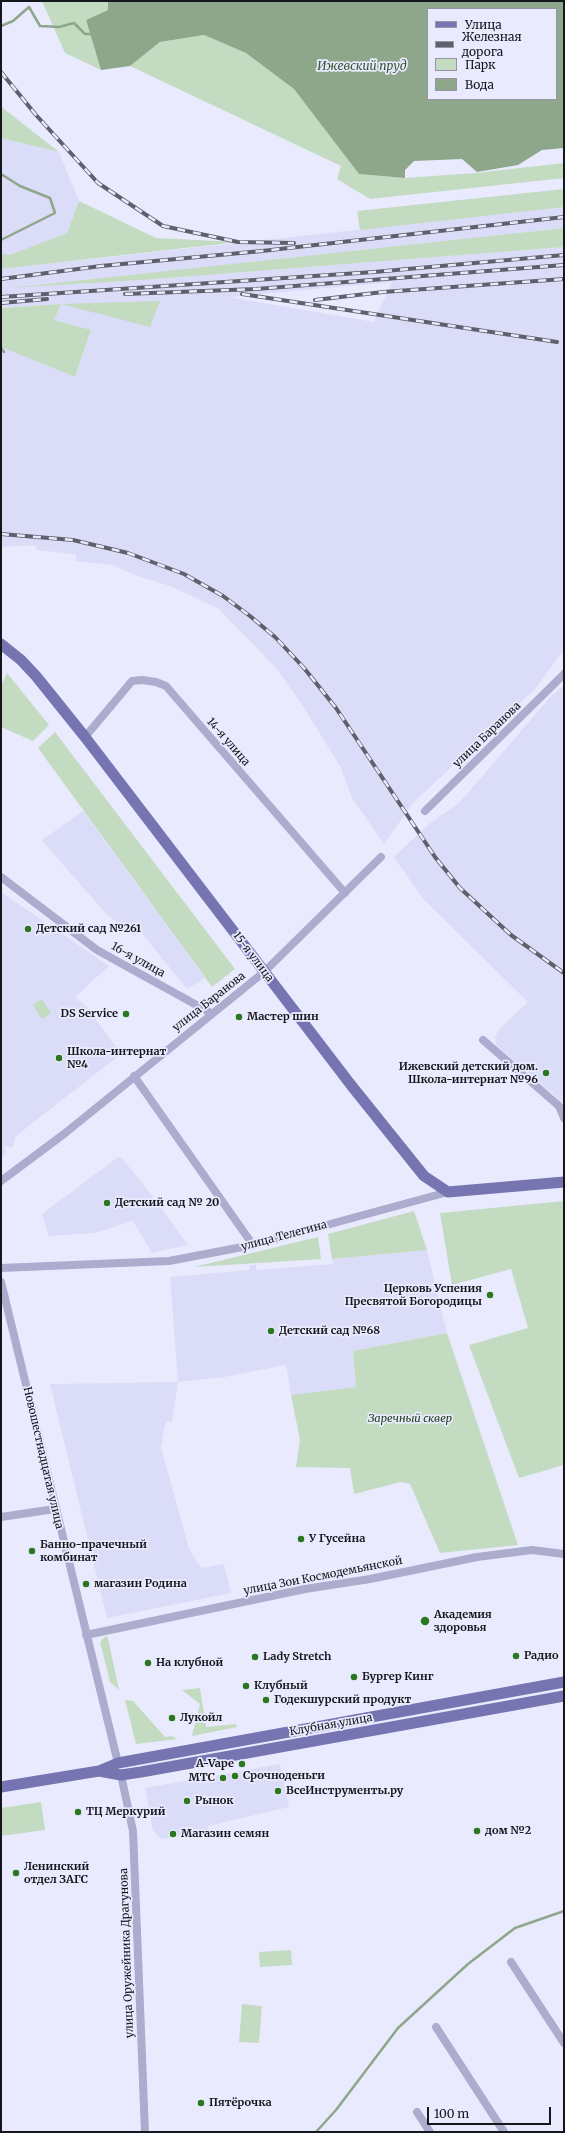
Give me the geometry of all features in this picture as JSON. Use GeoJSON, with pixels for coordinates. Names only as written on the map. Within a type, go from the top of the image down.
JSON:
{"type":"FeatureCollection","features":[{"type":"Feature","properties":{"kind":"main road","name":"15-я улица"},"geometry":{"type":"LineString","coordinates":[[1,644],[21,660],[36,676],[85,737],[351,1085],[424,1176],[448,1192]]}},
{"type":"Feature","properties":{"kind":"main road","name":"улица Телегина"},"geometry":{"type":"LineString","coordinates":[[448,1192],[564,1182]]}},
{"type":"Feature","properties":{"kind":"main road","name":"Клубная улица"},"geometry":{"type":"LineString","coordinates":[[99,1772],[118,1763],[564,1682]]}},
{"type":"Feature","properties":{"kind":"main road","name":"Клубная улица"},"geometry":{"type":"LineString","coordinates":[[1,1787],[99,1772],[121,1775],[564,1696]]}},
{"type":"Feature","properties":{"kind":"main road","name":"Новошестнадцатая улица"},"geometry":{"type":"LineString","coordinates":[[118,1763],[121,1775]]}},
{"type":"Feature","properties":{"kind":"street","name":"улица Баранова"},"geometry":{"type":"LineString","coordinates":[[424,811],[564,674]]}},
{"type":"Feature","properties":{"kind":"street","name":"14-я улица"},"geometry":{"type":"LineString","coordinates":[[85,737],[132,682],[142,680],[156,682],[166,686],[345,893]]}},
{"type":"Feature","properties":{"kind":"street","name":"улица Баранова"},"geometry":{"type":"LineString","coordinates":[[1,1181],[64,1134],[264,972],[381,856]]}},
{"type":"Feature","properties":{"kind":"street","name":"16-я улица"},"geometry":{"type":"LineString","coordinates":[[1,878],[97,950],[212,1014]]}},
{"type":"Feature","properties":{"kind":"street"},"geometry":{"type":"LineString","coordinates":[[483,1040],[559,1106],[564,1118]]}},
{"type":"Feature","properties":{"kind":"street"},"geometry":{"type":"LineString","coordinates":[[134,1076],[253,1245]]}},
{"type":"Feature","properties":{"kind":"street","name":"улица Телегина"},"geometry":{"type":"LineString","coordinates":[[1,1268],[169,1261],[253,1245],[448,1192]]}},
{"type":"Feature","properties":{"kind":"street","name":"Новошестнадцатая улица"},"geometry":{"type":"LineString","coordinates":[[1,1282],[118,1763]]}},
{"type":"Feature","properties":{"kind":"street"},"geometry":{"type":"LineString","coordinates":[[1,1517],[55,1509]]}},
{"type":"Feature","properties":{"kind":"street","name":"улица Зои Космодемьянской"},"geometry":{"type":"LineString","coordinates":[[86,1635],[305,1589],[370,1579],[477,1557],[532,1550],[564,1554]]}},
{"type":"Feature","properties":{"kind":"street","name":"улица Оружейника Драгунова"},"geometry":{"type":"LineString","coordinates":[[121,1775],[133,1831],[146,2132]]}},
{"type":"Feature","properties":{"kind":"street"},"geometry":{"type":"LineString","coordinates":[[511,1962],[564,2043]]}},
{"type":"Feature","properties":{"kind":"street"},"geometry":{"type":"LineString","coordinates":[[436,2027],[504,2132]]}},
{"type":"Feature","properties":{"kind":"street"},"geometry":{"type":"LineString","coordinates":[[418,2112],[430,2132]]}},
{"type":"Feature","properties":{"kind":"shaded area"},"geometry":{"type":"Polygon","coordinates":[[[1,138],[59,152],[79,201],[67,233],[10,256],[1,253],[1,138]]]}},
{"type":"Feature","properties":{"kind":"shaded area"},"geometry":{"type":"Polygon","coordinates":[[[564,207],[564,228],[23,287],[142,280],[564,247],[564,650],[534,690],[414,802],[384,844],[352,798],[341,768],[303,706],[276,668],[219,609],[170,586],[137,576],[113,565],[76,561],[76,555],[37,550],[35,545],[1,547],[1,347],[75,377],[91,331],[54,320],[61,304],[1,308],[1,269],[564,207]],[[392,282],[229,297],[374,322],[392,282]]]}},
{"type":"Feature","properties":{"kind":"shaded area"},"geometry":{"type":"Polygon","coordinates":[[[564,686],[564,1107],[562,1102],[496,1045],[495,1037],[499,1029],[528,1002],[423,899],[394,857],[429,824],[459,803],[552,695],[564,686]]]}},
{"type":"Feature","properties":{"kind":"shaded area"},"geometry":{"type":"Polygon","coordinates":[[[83,811],[205,978],[187,989],[140,931],[135,936],[105,913],[42,840],[83,811]]]}},
{"type":"Feature","properties":{"kind":"shaded area","name":"Школа-интернат №4"},"geometry":{"type":"Polygon","coordinates":[[[1,892],[109,966],[75,997],[86,1006],[121,1054],[16,1136],[12,1148],[4,1146],[6,1151],[4,1156],[1,1157],[1,892]]]}},
{"type":"Feature","properties":{"kind":"shaded area","name":"Детский сад № 20"},"geometry":{"type":"Polygon","coordinates":[[[118,1157],[122,1158],[150,1193],[188,1245],[152,1253],[133,1221],[95,1233],[49,1236],[42,1214],[118,1157]]]}},
{"type":"Feature","properties":{"kind":"shaded area","name":"Детский сад №68"},"geometry":{"type":"Polygon","coordinates":[[[427,1250],[447,1333],[353,1351],[356,1387],[291,1395],[286,1365],[224,1377],[178,1382],[170,1277],[249,1270],[250,1265],[256,1265],[256,1270],[333,1264],[332,1259],[427,1250]]]}},
{"type":"Feature","properties":{"kind":"shaded area"},"geometry":{"type":"Polygon","coordinates":[[[178,1382],[172,1422],[166,1421],[161,1447],[189,1549],[201,1568],[224,1564],[231,1593],[107,1618],[50,1384],[178,1382]]]}},
{"type":"Feature","properties":{"kind":"shaded area"},"geometry":{"type":"Polygon","coordinates":[[[280,1764],[289,1807],[208,1826],[209,1830],[186,1835],[161,1839],[153,1831],[145,1788],[280,1764]]]}},
{"type":"Feature","properties":{"kind":"green space"},"geometry":{"type":"Polygon","coordinates":[[[42,1],[108,1],[108,10],[86,20],[101,70],[65,53],[42,1]]]}},
{"type":"Feature","properties":{"kind":"green space"},"geometry":{"type":"Polygon","coordinates":[[[204,35],[246,53],[295,89],[359,174],[405,178],[476,173],[564,163],[564,178],[370,199],[337,179],[341,166],[130,66],[160,42],[204,35]]]}},
{"type":"Feature","properties":{"kind":"green space"},"geometry":{"type":"Polygon","coordinates":[[[1,105],[4,109],[59,152],[1,138],[1,105]]]}},
{"type":"Feature","properties":{"kind":"green space"},"geometry":{"type":"Polygon","coordinates":[[[564,189],[564,207],[360,230],[357,211],[564,189]]]}},
{"type":"Feature","properties":{"kind":"green space"},"geometry":{"type":"Polygon","coordinates":[[[79,201],[156,238],[238,242],[1,269],[1,253],[10,255],[67,233],[79,201]]]}},
{"type":"Feature","properties":{"kind":"green space"},"geometry":{"type":"Polygon","coordinates":[[[564,228],[564,247],[142,280],[10,288],[564,228]]]}},
{"type":"Feature","properties":{"kind":"green space"},"geometry":{"type":"Polygon","coordinates":[[[160,301],[150,327],[61,304],[160,301]]]}},
{"type":"Feature","properties":{"kind":"green space"},"geometry":{"type":"Polygon","coordinates":[[[61,304],[54,320],[91,330],[75,377],[1,347],[1,308],[61,304]]]}},
{"type":"Feature","properties":{"kind":"green space"},"geometry":{"type":"Polygon","coordinates":[[[7,673],[49,725],[33,741],[1,727],[1,686],[7,673]]]}},
{"type":"Feature","properties":{"kind":"green space"},"geometry":{"type":"Polygon","coordinates":[[[55,732],[235,969],[212,987],[38,748],[55,732]]]}},
{"type":"Feature","properties":{"kind":"green space"},"geometry":{"type":"Polygon","coordinates":[[[42,999],[51,1013],[42,1019],[33,1005],[42,999]]]}},
{"type":"Feature","properties":{"kind":"green space"},"geometry":{"type":"Polygon","coordinates":[[[564,1201],[564,1465],[519,1478],[469,1345],[528,1328],[511,1269],[452,1285],[440,1213],[564,1201]]]}},
{"type":"Feature","properties":{"kind":"green space"},"geometry":{"type":"Polygon","coordinates":[[[414,1211],[427,1250],[332,1259],[328,1234],[414,1211]]]}},
{"type":"Feature","properties":{"kind":"green space"},"geometry":{"type":"Polygon","coordinates":[[[318,1237],[321,1259],[194,1267],[318,1237]]]}},
{"type":"Feature","properties":{"kind":"green space","name":"Заречный сквер"},"geometry":{"type":"Polygon","coordinates":[[[447,1333],[518,1545],[440,1553],[410,1484],[401,1482],[354,1494],[350,1468],[296,1467],[300,1440],[291,1395],[356,1387],[353,1351],[447,1333]]]}},
{"type":"Feature","properties":{"kind":"green space"},"geometry":{"type":"Polygon","coordinates":[[[106,1636],[108,1638],[119,1690],[110,1682],[100,1642],[106,1636]]]}},
{"type":"Feature","properties":{"kind":"green space"},"geometry":{"type":"Polygon","coordinates":[[[200,1688],[206,1727],[236,1724],[237,1727],[192,1736],[200,1704],[182,1690],[200,1688]]]}},
{"type":"Feature","properties":{"kind":"green space"},"geometry":{"type":"Polygon","coordinates":[[[125,1700],[133,1701],[165,1737],[171,1736],[178,1739],[136,1744],[125,1700]]]}},
{"type":"Feature","properties":{"kind":"green space"},"geometry":{"type":"Polygon","coordinates":[[[41,1802],[45,1830],[1,1836],[1,1808],[41,1802]]]}},
{"type":"Feature","properties":{"kind":"green space"},"geometry":{"type":"Polygon","coordinates":[[[291,1950],[292,1965],[260,1967],[259,1952],[291,1950]]]}},
{"type":"Feature","properties":{"kind":"green space"},"geometry":{"type":"Polygon","coordinates":[[[242,2004],[262,2006],[259,2043],[239,2042],[242,2004]]]}},
{"type":"Feature","properties":{"kind":"water","name":"Ижевский пруд"},"geometry":{"type":"Polygon","coordinates":[[[108,1],[564,1],[564,148],[542,150],[518,165],[477,172],[462,159],[414,161],[405,170],[405,178],[359,174],[294,89],[246,53],[204,35],[160,42],[130,66],[101,70],[86,20],[108,10],[108,1]]]}},
{"type":"Feature","properties":{"kind":"waterway"},"geometry":{"type":"LineString","coordinates":[[1,26],[13,21],[29,7],[40,26],[59,27],[74,23],[85,34],[92,34]]}},
{"type":"Feature","properties":{"kind":"waterway"},"geometry":{"type":"LineString","coordinates":[[1,174],[20,186],[50,198],[55,213],[1,240]]}},
{"type":"Feature","properties":{"kind":"waterway"},"geometry":{"type":"LineString","coordinates":[[1,348],[4,352]]}},
{"type":"Feature","properties":{"kind":"waterway"},"geometry":{"type":"LineString","coordinates":[[316,2132],[336,2110],[398,2028],[468,1964],[515,1928],[564,1911]]}},
{"type":"Feature","properties":{"kind":"railway"},"geometry":{"type":"LineString","coordinates":[[1,72],[36,115],[98,183],[163,226],[238,242],[294,243]]}},
{"type":"Feature","properties":{"kind":"railway"},"geometry":{"type":"LineString","coordinates":[[1,279],[101,266],[262,251],[564,217]]}},
{"type":"Feature","properties":{"kind":"railway"},"geometry":{"type":"LineString","coordinates":[[1,297],[374,272],[564,255]]}},
{"type":"Feature","properties":{"kind":"railway"},"geometry":{"type":"LineString","coordinates":[[125,294],[256,289],[564,265]]}},
{"type":"Feature","properties":{"kind":"railway"},"geometry":{"type":"LineString","coordinates":[[315,300],[383,292],[564,279]]}},
{"type":"Feature","properties":{"kind":"railway"},"geometry":{"type":"LineString","coordinates":[[242,294],[557,342]]}},
{"type":"Feature","properties":{"kind":"railway"},"geometry":{"type":"LineString","coordinates":[[1,303],[47,299]]}},
{"type":"Feature","properties":{"kind":"railway"},"geometry":{"type":"LineString","coordinates":[[1,534],[73,540],[128,553],[184,574],[223,596],[250,616],[275,637],[304,668],[336,708],[435,857],[460,888],[511,935],[564,973]]}},
{"type":"Feature","properties":{"kind":"place","name":"Детский сад №261"},"geometry":{"type":"Point","coordinates":[28,929]}},
{"type":"Feature","properties":{"kind":"place","name":"DS Service"},"geometry":{"type":"Point","coordinates":[126,1014]}},
{"type":"Feature","properties":{"kind":"place","name":"Мастер шин"},"geometry":{"type":"Point","coordinates":[239,1017]}},
{"type":"Feature","properties":{"kind":"place","name":"Школа-интернат №4"},"geometry":{"type":"Point","coordinates":[59,1058]}},
{"type":"Feature","properties":{"kind":"place","name":"Ижевский детский дом. Школа-интернат №96"},"geometry":{"type":"Point","coordinates":[546,1073]}},
{"type":"Feature","properties":{"kind":"place","name":"Детский сад № 20"},"geometry":{"type":"Point","coordinates":[107,1203]}},
{"type":"Feature","properties":{"kind":"place","name":"Церковь Успения Пресвятой Богородицы"},"geometry":{"type":"Point","coordinates":[490,1295]}},
{"type":"Feature","properties":{"kind":"place","name":"Детский сад №68"},"geometry":{"type":"Point","coordinates":[271,1331]}},
{"type":"Feature","properties":{"kind":"place","name":"У Гусейна"},"geometry":{"type":"Point","coordinates":[301,1539]}},
{"type":"Feature","properties":{"kind":"place","name":"Банно-прачечный комбинат"},"geometry":{"type":"Point","coordinates":[32,1551]}},
{"type":"Feature","properties":{"kind":"place","name":"магазин Родина"},"geometry":{"type":"Point","coordinates":[86,1584]}},
{"type":"Feature","properties":{"kind":"place","name":"Академия здоровья"},"geometry":{"type":"Point","coordinates":[425,1621]}},
{"type":"Feature","properties":{"kind":"place","name":"Радио"},"geometry":{"type":"Point","coordinates":[516,1656]}},
{"type":"Feature","properties":{"kind":"place","name":"Lady Stretch"},"geometry":{"type":"Point","coordinates":[255,1657]}},
{"type":"Feature","properties":{"kind":"place","name":"На клубной"},"geometry":{"type":"Point","coordinates":[148,1663]}},
{"type":"Feature","properties":{"kind":"place","name":"Бургер Кинг"},"geometry":{"type":"Point","coordinates":[354,1677]}},
{"type":"Feature","properties":{"kind":"place","name":"Клубный"},"geometry":{"type":"Point","coordinates":[246,1686]}},
{"type":"Feature","properties":{"kind":"place","name":"Годекшурский продукт"},"geometry":{"type":"Point","coordinates":[266,1700]}},
{"type":"Feature","properties":{"kind":"place","name":"Лукойл"},"geometry":{"type":"Point","coordinates":[172,1718]}},
{"type":"Feature","properties":{"kind":"place","name":"A-Vape"},"geometry":{"type":"Point","coordinates":[242,1764]}},
{"type":"Feature","properties":{"kind":"place","name":"Срочноденьги"},"geometry":{"type":"Point","coordinates":[235,1776]}},
{"type":"Feature","properties":{"kind":"place","name":"МТС"},"geometry":{"type":"Point","coordinates":[223,1778]}},
{"type":"Feature","properties":{"kind":"place","name":"ВсеИнструменты.ру"},"geometry":{"type":"Point","coordinates":[278,1791]}},
{"type":"Feature","properties":{"kind":"place","name":"Рынок"},"geometry":{"type":"Point","coordinates":[187,1801]}},
{"type":"Feature","properties":{"kind":"place","name":"ТЦ Меркурий"},"geometry":{"type":"Point","coordinates":[78,1812]}},
{"type":"Feature","properties":{"kind":"place","name":"дом №2"},"geometry":{"type":"Point","coordinates":[477,1831]}},
{"type":"Feature","properties":{"kind":"place","name":"Магазин семян"},"geometry":{"type":"Point","coordinates":[173,1834]}},
{"type":"Feature","properties":{"kind":"place","name":"Ленинский отдел ЗАГС"},"geometry":{"type":"Point","coordinates":[16,1873]}},
{"type":"Feature","properties":{"kind":"place","name":"Пятёрочка"},"geometry":{"type":"Point","coordinates":[201,2103]}}]}
